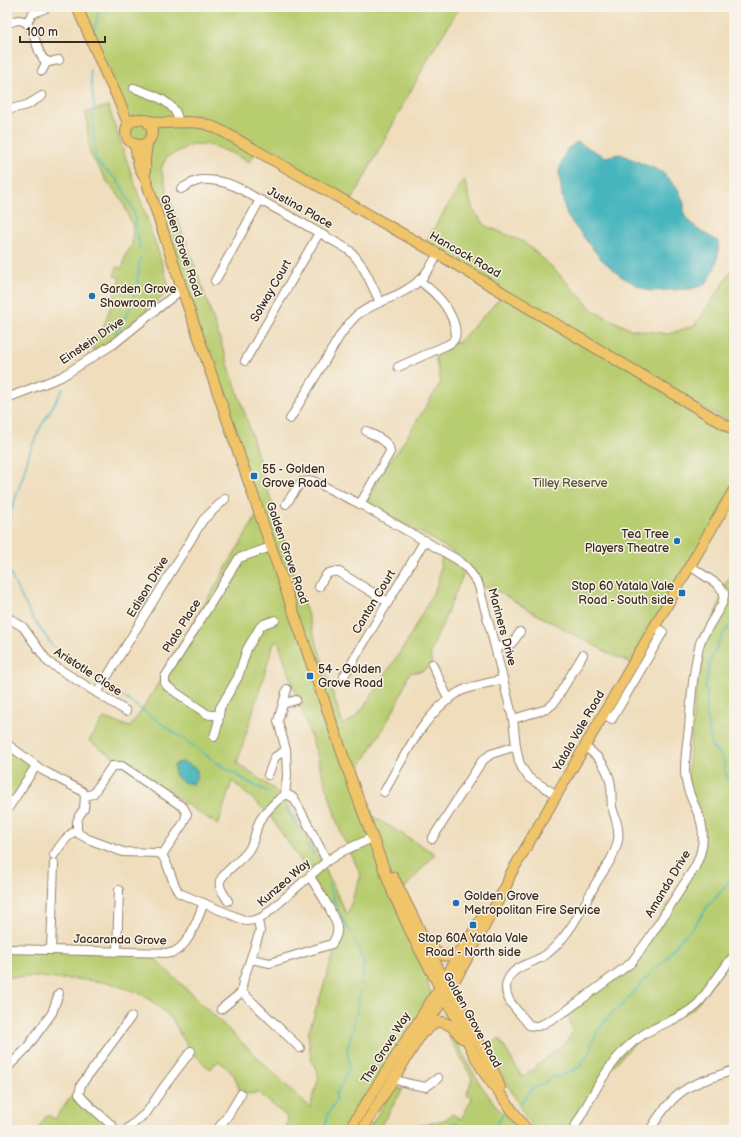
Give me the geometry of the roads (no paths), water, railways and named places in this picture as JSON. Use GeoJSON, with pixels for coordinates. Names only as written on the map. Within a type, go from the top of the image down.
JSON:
{"type":"FeatureCollection","features":[{"type":"Feature","properties":{"kind":"main road"},"geometry":{"type":"LineString","coordinates":[[77,7],[128,123],[125,132],[126,136],[131,143],[135,145],[143,145],[150,138],[151,126],[130,112],[116,94]]}},
{"type":"Feature","properties":{"kind":"main road"},"geometry":{"type":"LineString","coordinates":[[128,123],[135,119],[142,119]]}},
{"type":"Feature","properties":{"kind":"main road","name":"Hancock Road"},"geometry":{"type":"LineString","coordinates":[[142,119],[160,123],[189,122],[211,126],[222,131],[438,254],[733,428]]}},
{"type":"Feature","properties":{"kind":"main road","name":"Hancock Road"},"geometry":{"type":"LineString","coordinates":[[150,138],[178,123]]}},
{"type":"Feature","properties":{"kind":"main road","name":"Golden Grove Road"},"geometry":{"type":"LineString","coordinates":[[146,180],[145,159],[150,138]]}},
{"type":"Feature","properties":{"kind":"main road","name":"Golden Grove Road"},"geometry":{"type":"LineString","coordinates":[[135,145],[139,166],[146,180],[182,289],[373,840],[398,905],[414,939],[445,987],[457,1001],[492,1067],[504,1098]]}},
{"type":"Feature","properties":{"kind":"main road","name":"Yatala Vale Road"},"geometry":{"type":"LineString","coordinates":[[445,987],[470,954],[507,884],[510,875],[734,490]]}},
{"type":"Feature","properties":{"kind":"main road","name":"Golden Grove Road"},"geometry":{"type":"LineString","coordinates":[[373,840],[424,939],[475,1056],[485,1074],[527,1130]]}},
{"type":"Feature","properties":{"kind":"main road"},"geometry":{"type":"LineString","coordinates":[[445,987],[474,930],[510,875]]}},
{"type":"Feature","properties":{"kind":"main road"},"geometry":{"type":"LineString","coordinates":[[424,939],[437,953],[446,956],[458,952],[466,944]]}},
{"type":"Feature","properties":{"kind":"main road"},"geometry":{"type":"LineString","coordinates":[[457,1001],[456,988],[470,954]]}},
{"type":"Feature","properties":{"kind":"main road","name":"The Grove Way"},"geometry":{"type":"LineString","coordinates":[[362,1130],[404,1062],[445,987]]}},
{"type":"Feature","properties":{"kind":"main road","name":"The Grove Way"},"geometry":{"type":"LineString","coordinates":[[349,1130],[445,987]]}},
{"type":"Feature","properties":{"kind":"main road"},"geometry":{"type":"LineString","coordinates":[[404,1062],[427,1030],[438,1021],[446,1023],[453,1028],[475,1056]]}},
{"type":"Feature","properties":{"kind":"street"},"geometry":{"type":"LineString","coordinates":[[27,22],[32,14],[48,7]]}},
{"type":"Feature","properties":{"kind":"street"},"geometry":{"type":"LineString","coordinates":[[7,24],[18,20],[27,22],[32,29],[37,46],[44,59],[50,62],[59,60]]}},
{"type":"Feature","properties":{"kind":"street"},"geometry":{"type":"LineString","coordinates":[[42,71],[47,61]]}},
{"type":"Feature","properties":{"kind":"street"},"geometry":{"type":"LineString","coordinates":[[134,88],[163,100],[170,105],[176,112],[178,123]]}},
{"type":"Feature","properties":{"kind":"street"},"geometry":{"type":"LineString","coordinates":[[7,110],[27,105],[42,96]]}},
{"type":"Feature","properties":{"kind":"street","name":"Justina Place"},"geometry":{"type":"LineString","coordinates":[[181,189],[193,181],[201,180],[223,182],[233,185],[349,250],[360,262],[380,302]]}},
{"type":"Feature","properties":{"kind":"street"},"geometry":{"type":"LineString","coordinates":[[215,281],[260,200]]}},
{"type":"Feature","properties":{"kind":"street","name":"Solway Court"},"geometry":{"type":"LineString","coordinates":[[245,361],[319,233]]}},
{"type":"Feature","properties":{"kind":"street"},"geometry":{"type":"LineString","coordinates":[[290,419],[341,334],[357,316],[380,302],[404,291],[419,280],[438,254]]}},
{"type":"Feature","properties":{"kind":"street"},"geometry":{"type":"LineString","coordinates":[[398,367],[447,345],[453,341],[455,337],[455,324],[449,310],[440,298],[419,280]]}},
{"type":"Feature","properties":{"kind":"street","name":"Einstein Drive"},"geometry":{"type":"LineString","coordinates":[[7,398],[61,377],[115,343],[182,289]]}},
{"type":"Feature","properties":{"kind":"street"},"geometry":{"type":"LineString","coordinates":[[360,504],[390,452],[388,445],[366,431]]}},
{"type":"Feature","properties":{"kind":"street","name":"Mariners Drive"},"geometry":{"type":"LineString","coordinates":[[286,504],[301,482],[313,481],[360,504],[425,540],[458,560],[467,568],[478,583],[513,719],[519,761],[525,773],[534,781],[557,795]]}},
{"type":"Feature","properties":{"kind":"street","name":"Edison Drive"},"geometry":{"type":"LineString","coordinates":[[98,693],[203,520],[226,499]]}},
{"type":"Feature","properties":{"kind":"street","name":"Canton Court"},"geometry":{"type":"LineString","coordinates":[[344,676],[425,540]]}},
{"type":"Feature","properties":{"kind":"street","name":"Plato Place"},"geometry":{"type":"LineString","coordinates":[[219,716],[207,714],[170,689],[166,685],[165,677],[239,558],[271,547]]}},
{"type":"Feature","properties":{"kind":"street","name":"Amanda Drive"},"geometry":{"type":"LineString","coordinates":[[585,747],[600,759],[610,780],[612,787],[611,802],[618,825],[618,840],[612,856],[571,926],[548,953],[517,968],[510,975],[506,988],[508,998],[526,1021],[534,1026],[538,1026],[566,1011],[631,963],[648,940],[695,867],[700,855],[703,840],[702,825],[688,792],[685,771],[693,685],[700,643],[722,604],[724,592],[717,584],[690,566]]}},
{"type":"Feature","properties":{"kind":"street"},"geometry":{"type":"LineString","coordinates":[[319,587],[328,573],[334,571],[339,572],[388,602]]}},
{"type":"Feature","properties":{"kind":"street","name":"Aristotle Close"},"geometry":{"type":"LineString","coordinates":[[7,617],[23,627],[48,662],[126,711]]}},
{"type":"Feature","properties":{"kind":"street"},"geometry":{"type":"LineString","coordinates":[[214,737],[221,706],[238,677],[248,647],[260,627],[275,620]]}},
{"type":"Feature","properties":{"kind":"street"},"geometry":{"type":"LineString","coordinates":[[495,647],[509,645],[514,641],[520,632]]}},
{"type":"Feature","properties":{"kind":"street"},"geometry":{"type":"LineString","coordinates":[[513,719],[547,709],[554,703],[583,655]]}},
{"type":"Feature","properties":{"kind":"street"},"geometry":{"type":"LineString","coordinates":[[432,664],[449,700]]}},
{"type":"Feature","properties":{"kind":"street"},"geometry":{"type":"LineString","coordinates":[[384,792],[420,730],[435,712],[459,692],[503,679]]}},
{"type":"Feature","properties":{"kind":"street"},"geometry":{"type":"LineString","coordinates":[[285,795],[287,776],[286,750],[278,722],[287,689]]}},
{"type":"Feature","properties":{"kind":"street"},"geometry":{"type":"LineString","coordinates":[[283,704],[296,700]]}},
{"type":"Feature","properties":{"kind":"street"},"geometry":{"type":"LineString","coordinates":[[7,744],[36,766],[82,791],[85,796],[85,803],[84,810],[79,816],[77,822],[77,830],[79,834],[88,839],[123,852],[158,853],[162,855],[183,824],[187,814],[183,807],[122,766],[112,766],[93,794],[85,796]]}},
{"type":"Feature","properties":{"kind":"street"},"geometry":{"type":"LineString","coordinates":[[432,839],[482,761],[491,754],[516,746]]}},
{"type":"Feature","properties":{"kind":"street"},"geometry":{"type":"LineString","coordinates":[[268,775],[275,757],[286,750]]}},
{"type":"Feature","properties":{"kind":"street"},"geometry":{"type":"LineString","coordinates":[[7,810],[10,801],[36,766]]}},
{"type":"Feature","properties":{"kind":"street"},"geometry":{"type":"LineString","coordinates":[[228,901],[221,889],[220,882],[247,852],[252,844],[261,819],[279,799],[285,795],[291,796],[295,800],[327,861]]}},
{"type":"Feature","properties":{"kind":"street"},"geometry":{"type":"LineString","coordinates":[[51,950],[54,859],[65,839],[70,833],[77,830]]}},
{"type":"Feature","properties":{"kind":"street","name":"Kunzea Way"},"geometry":{"type":"LineString","coordinates":[[162,855],[167,864],[174,886],[179,893],[246,921],[258,920],[264,916],[327,861],[343,851],[373,840]]}},
{"type":"Feature","properties":{"kind":"street"},"geometry":{"type":"LineString","coordinates":[[251,959],[270,963],[332,944],[338,932],[337,924],[310,877]]}},
{"type":"Feature","properties":{"kind":"street"},"geometry":{"type":"LineString","coordinates":[[118,952],[119,890]]}},
{"type":"Feature","properties":{"kind":"street","name":"Jacaranda Grove"},"geometry":{"type":"LineString","coordinates":[[7,949],[171,953],[180,949],[184,945],[204,903]]}},
{"type":"Feature","properties":{"kind":"street"},"geometry":{"type":"LineString","coordinates":[[221,1009],[242,992],[243,981],[260,931],[258,920]]}},
{"type":"Feature","properties":{"kind":"street"},"geometry":{"type":"LineString","coordinates":[[573,1130],[608,1069],[624,1049],[643,1034],[693,1009],[734,955]]}},
{"type":"Feature","properties":{"kind":"street"},"geometry":{"type":"LineString","coordinates":[[7,1068],[26,1050],[52,1013],[58,992]]}},
{"type":"Feature","properties":{"kind":"street"},"geometry":{"type":"LineString","coordinates":[[242,992],[300,1048]]}},
{"type":"Feature","properties":{"kind":"street"},"geometry":{"type":"LineString","coordinates":[[116,1130],[111,1124],[84,1102],[79,1094],[80,1085],[103,1057],[131,1017]]}},
{"type":"Feature","properties":{"kind":"street"},"geometry":{"type":"LineString","coordinates":[[126,1130],[147,1112],[191,1051]]}},
{"type":"Feature","properties":{"kind":"street"},"geometry":{"type":"LineString","coordinates":[[650,1130],[661,1112],[676,1096],[692,1085],[734,1070]]}},
{"type":"Feature","properties":{"kind":"street"},"geometry":{"type":"LineString","coordinates":[[393,1079],[427,1091],[438,1078]]}},
{"type":"Feature","properties":{"kind":"street"},"geometry":{"type":"LineString","coordinates":[[217,1130],[241,1094]]}},
{"type":"Feature","properties":{"kind":"water"},"geometry":{"type":"Polygon","coordinates":[[[577,142],[605,157],[620,154],[662,172],[678,189],[684,203],[684,215],[697,229],[718,241],[716,264],[705,285],[690,289],[648,291],[622,277],[600,258],[567,216],[562,196],[559,171],[567,149],[577,142]]]}},
{"type":"Feature","properties":{"kind":"water"},"geometry":{"type":"Polygon","coordinates":[[[182,762],[197,770],[193,784],[183,782],[175,776],[174,766],[177,763],[182,762]]]}},
{"type":"Feature","properties":{"kind":"waterway"},"geometry":{"type":"LineString","coordinates":[[93,34],[100,7]]}},
{"type":"Feature","properties":{"kind":"waterway"},"geometry":{"type":"LineString","coordinates":[[90,70],[94,106],[93,122],[95,158],[100,165],[116,179],[133,209],[140,249]]}},
{"type":"Feature","properties":{"kind":"waterway"},"geometry":{"type":"LineString","coordinates":[[115,333],[132,303],[138,281],[140,258]]}},
{"type":"Feature","properties":{"kind":"waterway"},"geometry":{"type":"LineString","coordinates":[[7,523],[30,451],[40,428],[63,389]]}},
{"type":"Feature","properties":{"kind":"waterway"},"geometry":{"type":"LineString","coordinates":[[7,567],[32,617],[51,644],[66,657],[96,678]]}},
{"type":"Feature","properties":{"kind":"waterway"},"geometry":{"type":"LineString","coordinates":[[734,620],[718,643],[709,665],[705,686],[707,694],[706,711],[712,748],[719,752],[724,762],[725,772],[728,778],[734,782]]}},
{"type":"Feature","properties":{"kind":"waterway"},"geometry":{"type":"LineString","coordinates":[[112,689],[219,764],[250,783],[269,792]]}},
{"type":"Feature","properties":{"kind":"waterway"},"geometry":{"type":"LineString","coordinates":[[285,807],[300,832]]}},
{"type":"Feature","properties":{"kind":"waterway"},"geometry":{"type":"LineString","coordinates":[[307,845],[314,855]]}},
{"type":"Feature","properties":{"kind":"waterway"},"geometry":{"type":"LineString","coordinates":[[521,1103],[533,1088],[542,1085],[551,1077],[558,1077],[578,1068],[590,1052],[592,1043],[599,1029],[611,1014],[620,1007],[694,926],[708,906],[731,879],[734,871]]}},
{"type":"Feature","properties":{"kind":"waterway"},"geometry":{"type":"LineString","coordinates":[[328,884],[340,915],[351,932]]}},
{"type":"Feature","properties":{"kind":"waterway"},"geometry":{"type":"LineString","coordinates":[[355,940],[364,964],[361,985]]}},
{"type":"Feature","properties":{"kind":"waterway"},"geometry":{"type":"LineString","coordinates":[[324,1130],[328,1114],[336,1100],[336,1094],[350,1067],[347,1051],[360,991]]}},
{"type":"Feature","properties":{"kind":"waterway"},"geometry":{"type":"LineString","coordinates":[[493,1130],[503,1115]]}},
{"type":"Feature","properties":{"kind":"waterway"},"geometry":{"type":"LineString","coordinates":[[444,1130],[452,1123],[459,1125],[461,1130]]}},
{"type":"Feature","properties":{"kind":"place","name":"Garden Grove Showroom"},"geometry":{"type":"Point","coordinates":[92,296]}},
{"type":"Feature","properties":{"kind":"place","name":"55 - Golden Grove Road"},"geometry":{"type":"Point","coordinates":[254,476]}},
{"type":"Feature","properties":{"kind":"place","name":"Tea Tree Players Theatre"},"geometry":{"type":"Point","coordinates":[677,541]}},
{"type":"Feature","properties":{"kind":"place","name":"Stop 60 Yatala Vale Road - South side"},"geometry":{"type":"Point","coordinates":[682,593]}},
{"type":"Feature","properties":{"kind":"place","name":"54 - Golden Grove Road"},"geometry":{"type":"Point","coordinates":[310,676]}},
{"type":"Feature","properties":{"kind":"place","name":"Golden Grove Metropolitan Fire Service"},"geometry":{"type":"Point","coordinates":[456,903]}},
{"type":"Feature","properties":{"kind":"place","name":"Stop 60A Yatala Vale Road - North side"},"geometry":{"type":"Point","coordinates":[473,925]}},
{"type":"Feature","properties":{"kind":"park label","name":"Tilley Reserve"},"geometry":{"type":"Point","coordinates":[570,483]}}]}
